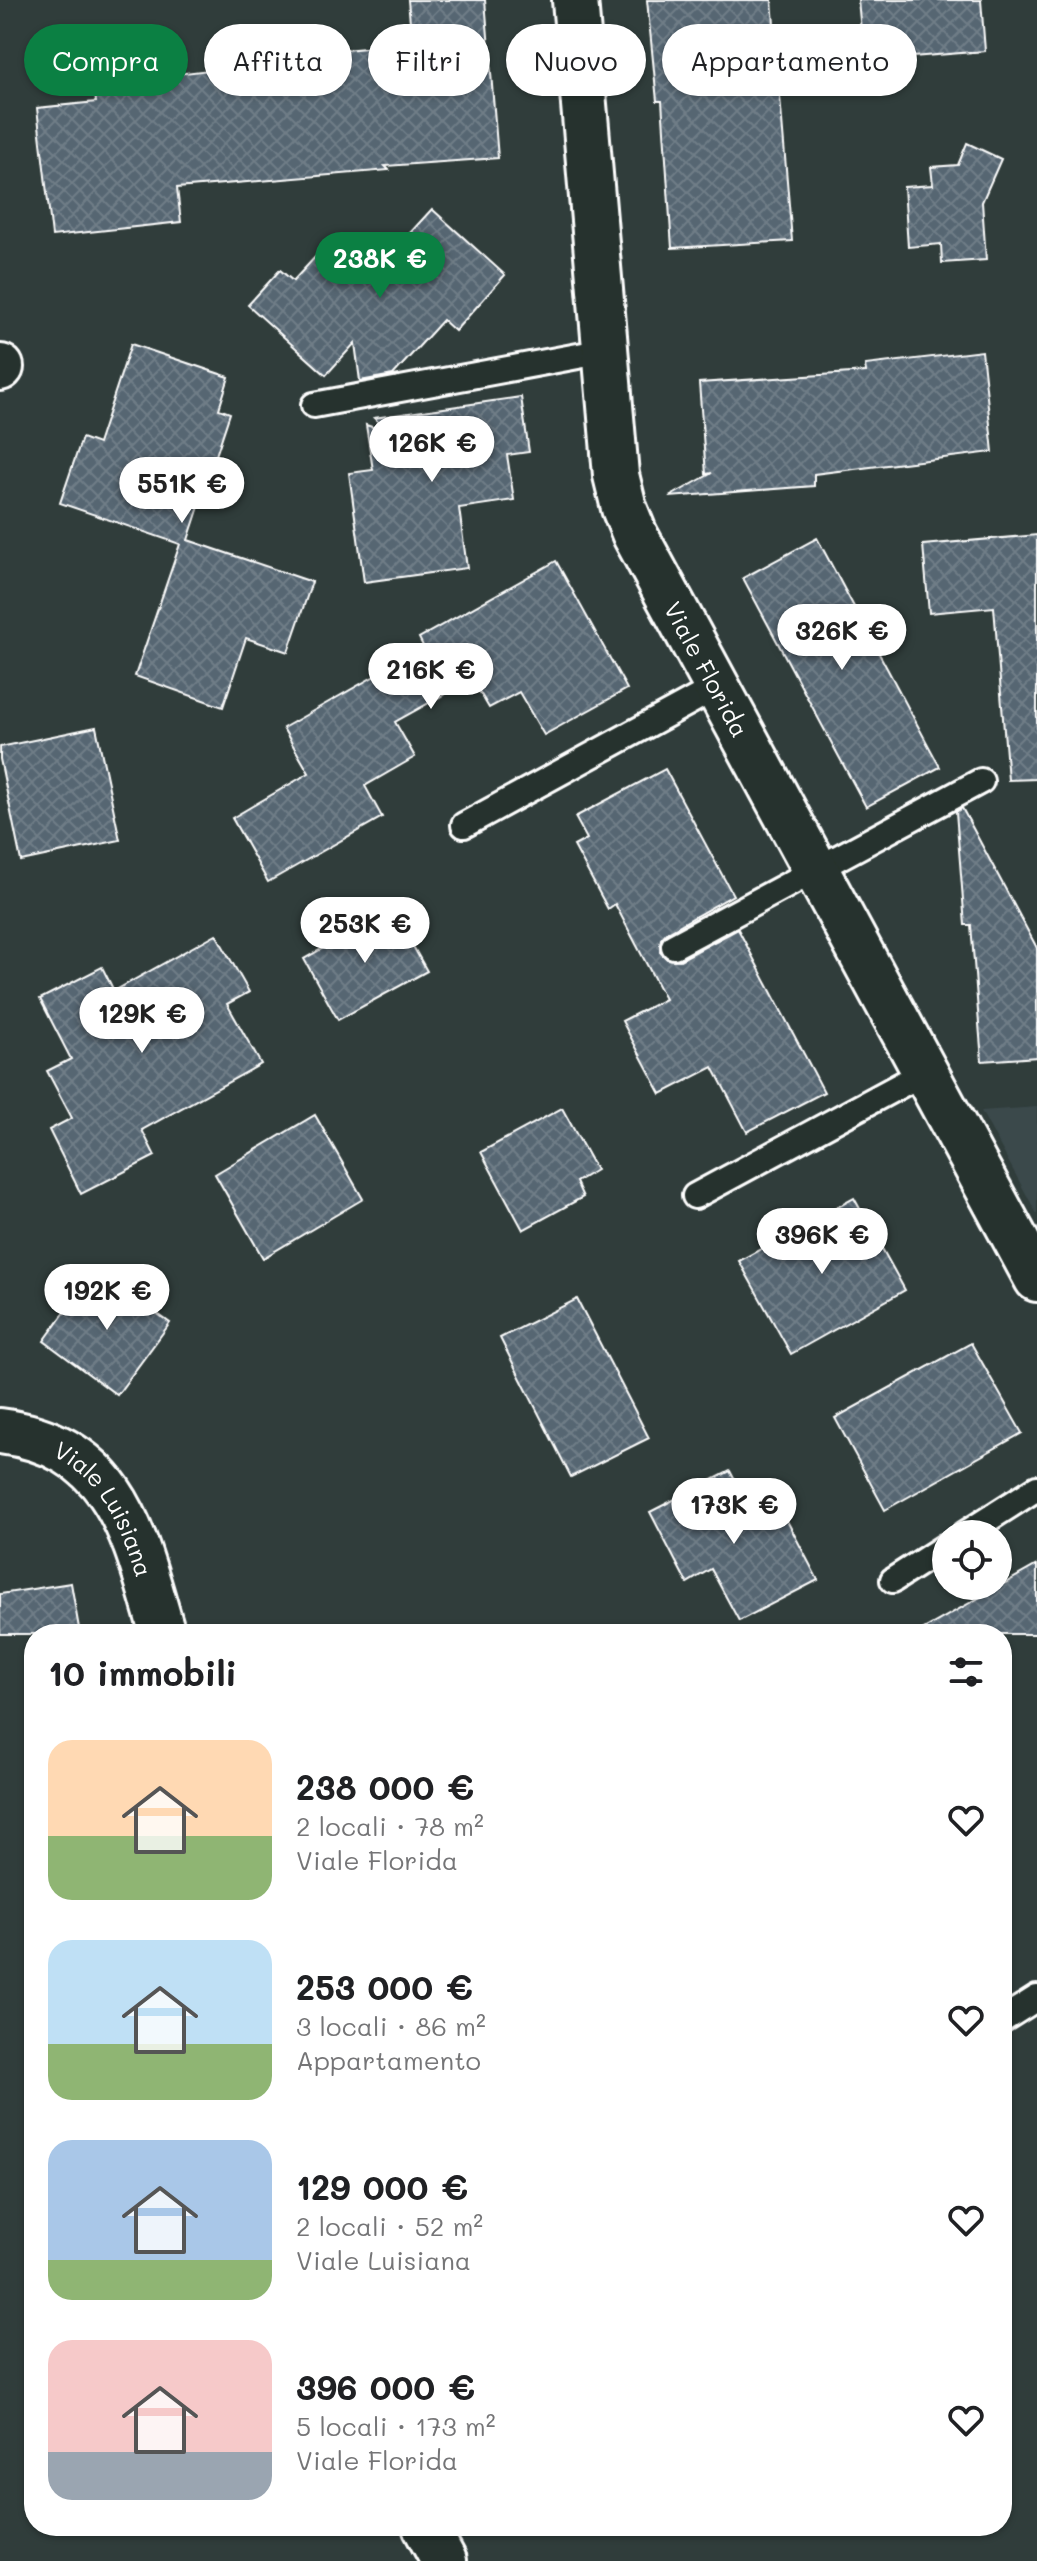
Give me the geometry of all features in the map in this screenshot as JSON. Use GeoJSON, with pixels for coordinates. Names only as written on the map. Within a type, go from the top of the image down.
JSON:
{"type":"FeatureCollection","features":[{"type":"Feature","properties":{"kind":"street","name":"Viale Florida"},"geometry":{"type":"LineString","coordinates":[[575,0],[616,475],[624,508],[635,535],[1037,1279]]}},
{"type":"Feature","properties":{"kind":"street","name":"Viale Luisiana"},"geometry":{"type":"LineString","coordinates":[[0,1431],[38,1438],[72,1454],[82,1460],[103,1484],[139,1551],[160,1624]]}},
{"type":"Feature","properties":{"kind":"street"},"geometry":{"type":"LineString","coordinates":[[430,2536],[444,2561]]}},
{"type":"Feature","properties":{"kind":"lane"},"geometry":{"type":"LineString","coordinates":[[314,405],[605,351]]}},
{"type":"Feature","properties":{"kind":"lane"},"geometry":{"type":"LineString","coordinates":[[464,825],[717,687]]}},
{"type":"Feature","properties":{"kind":"lane"},"geometry":{"type":"LineString","coordinates":[[674,946],[981,781]]}},
{"type":"Feature","properties":{"kind":"lane"},"geometry":{"type":"LineString","coordinates":[[695,1196],[925,1072]]}},
{"type":"Feature","properties":{"kind":"lane"},"geometry":{"type":"LineString","coordinates":[[987,1520],[1037,1488]]}},
{"type":"Feature","properties":{"kind":"lane"},"geometry":{"type":"LineString","coordinates":[[893,1580],[932,1555]]}},
{"type":"Feature","properties":{"kind":"lane"},"geometry":{"type":"LineString","coordinates":[[1012,2014],[1037,1998]]}},
{"type":"Feature","properties":{"kind":"shaded area"},"geometry":{"type":"Polygon","coordinates":[[[1037,1107],[1037,1214],[981,1111],[1037,1107]]]}},
{"type":"Feature","properties":{"kind":"building"},"geometry":{"type":"Polygon","coordinates":[[[408,0],[485,0],[487,24],[410,24],[408,0]]]}},
{"type":"Feature","properties":{"kind":"building"},"geometry":{"type":"Polygon","coordinates":[[[647,0],[772,0],[774,24],[662,24],[662,96],[780,96],[792,241],[672,248],[662,101],[657,101],[647,0]]]}},
{"type":"Feature","properties":{"kind":"building"},"geometry":{"type":"Polygon","coordinates":[[[858,0],[981,0],[985,51],[917,57],[917,24],[860,24],[858,0]]]}},
{"type":"Feature","properties":{"kind":"building"},"geometry":{"type":"Polygon","coordinates":[[[368,48],[368,96],[490,96],[490,61],[498,158],[385,166],[389,170],[177,188],[181,222],[52,236],[37,108],[96,102],[95,96],[188,96],[188,73],[204,71],[204,96],[352,96],[352,49],[368,48]]]}},
{"type":"Feature","properties":{"kind":"building"},"geometry":{"type":"Polygon","coordinates":[[[967,143],[1001,159],[982,202],[986,260],[942,263],[941,244],[908,247],[904,187],[933,185],[931,167],[958,165],[967,143]]]}},
{"type":"Feature","properties":{"kind":"building"},"geometry":{"type":"Polygon","coordinates":[[[432,209],[505,275],[455,331],[443,320],[393,375],[360,381],[355,343],[326,375],[248,305],[280,270],[293,281],[318,254],[336,271],[356,250],[377,269],[432,209]]]}},
{"type":"Feature","properties":{"kind":"building"},"geometry":{"type":"Polygon","coordinates":[[[131,344],[229,377],[219,409],[230,413],[188,540],[312,582],[288,652],[246,638],[223,707],[135,676],[180,544],[60,503],[82,438],[98,444],[131,344]]]}},
{"type":"Feature","properties":{"kind":"building"},"geometry":{"type":"Polygon","coordinates":[[[982,351],[993,452],[814,474],[814,486],[669,497],[712,473],[706,474],[699,383],[866,372],[865,365],[982,351]]]}},
{"type":"Feature","properties":{"kind":"building"},"geometry":{"type":"Polygon","coordinates":[[[521,397],[529,452],[507,455],[514,500],[459,508],[467,568],[364,582],[349,473],[373,470],[366,425],[390,433],[374,418],[521,397]]]}},
{"type":"Feature","properties":{"kind":"building"},"geometry":{"type":"Polygon","coordinates":[[[1037,535],[1037,779],[1008,780],[994,607],[929,613],[923,545],[1037,535]]]}},
{"type":"Feature","properties":{"kind":"building"},"geometry":{"type":"Polygon","coordinates":[[[817,538],[940,767],[866,807],[743,578],[817,538]]]}},
{"type":"Feature","properties":{"kind":"building"},"geometry":{"type":"Polygon","coordinates":[[[556,561],[627,689],[544,735],[519,692],[489,708],[472,679],[395,722],[415,757],[365,786],[382,817],[268,882],[232,818],[309,773],[283,728],[424,648],[419,638],[556,561]]]}},
{"type":"Feature","properties":{"kind":"building"},"geometry":{"type":"Polygon","coordinates":[[[96,727],[120,840],[21,861],[0,747],[96,727]]]}},
{"type":"Feature","properties":{"kind":"building"},"geometry":{"type":"Polygon","coordinates":[[[665,769],[733,895],[666,933],[661,939],[660,952],[667,959],[680,960],[738,929],[824,1092],[747,1132],[713,1067],[661,1094],[622,1021],[665,999],[615,904],[608,909],[574,846],[587,839],[575,817],[665,769]]]}},
{"type":"Feature","properties":{"kind":"building"},"geometry":{"type":"Polygon","coordinates":[[[962,808],[1037,948],[1037,1057],[982,1061],[971,925],[965,925],[956,812],[962,808]]]}},
{"type":"Feature","properties":{"kind":"building"},"geometry":{"type":"Polygon","coordinates":[[[392,909],[427,971],[338,1020],[304,959],[392,909]]]}},
{"type":"Feature","properties":{"kind":"building"},"geometry":{"type":"Polygon","coordinates":[[[216,934],[249,992],[227,1004],[261,1064],[142,1130],[155,1156],[81,1194],[49,1130],[72,1118],[47,1071],[71,1059],[40,999],[102,967],[114,991],[216,934]]]}},
{"type":"Feature","properties":{"kind":"building"},"geometry":{"type":"Polygon","coordinates":[[[562,1108],[596,1170],[576,1182],[583,1197],[523,1230],[481,1152],[562,1108]]]}},
{"type":"Feature","properties":{"kind":"building"},"geometry":{"type":"Polygon","coordinates":[[[315,1115],[363,1199],[263,1258],[215,1174],[315,1115]]]}},
{"type":"Feature","properties":{"kind":"building"},"geometry":{"type":"Polygon","coordinates":[[[854,1198],[905,1290],[791,1354],[739,1261],[854,1198]]]}},
{"type":"Feature","properties":{"kind":"building"},"geometry":{"type":"Polygon","coordinates":[[[96,1269],[170,1323],[117,1395],[44,1341],[96,1269]]]}},
{"type":"Feature","properties":{"kind":"building"},"geometry":{"type":"Polygon","coordinates":[[[577,1299],[649,1438],[571,1477],[500,1338],[577,1299]]]}},
{"type":"Feature","properties":{"kind":"building"},"geometry":{"type":"Polygon","coordinates":[[[971,1343],[1022,1433],[885,1510],[835,1418],[971,1343]]]}},
{"type":"Feature","properties":{"kind":"building"},"geometry":{"type":"Polygon","coordinates":[[[730,1471],[759,1526],[783,1513],[818,1580],[739,1621],[711,1569],[687,1583],[650,1512],[730,1471]]]}},
{"type":"Feature","properties":{"kind":"building"},"geometry":{"type":"Polygon","coordinates":[[[1037,1565],[1037,1634],[1012,1634],[1012,1624],[933,1624],[975,1600],[1012,1600],[1012,1579],[1037,1565]]]}},
{"type":"Feature","properties":{"kind":"building"},"geometry":{"type":"Polygon","coordinates":[[[71,1583],[78,1624],[24,1624],[24,1634],[0,1634],[0,1594],[71,1583]]]}}]}
